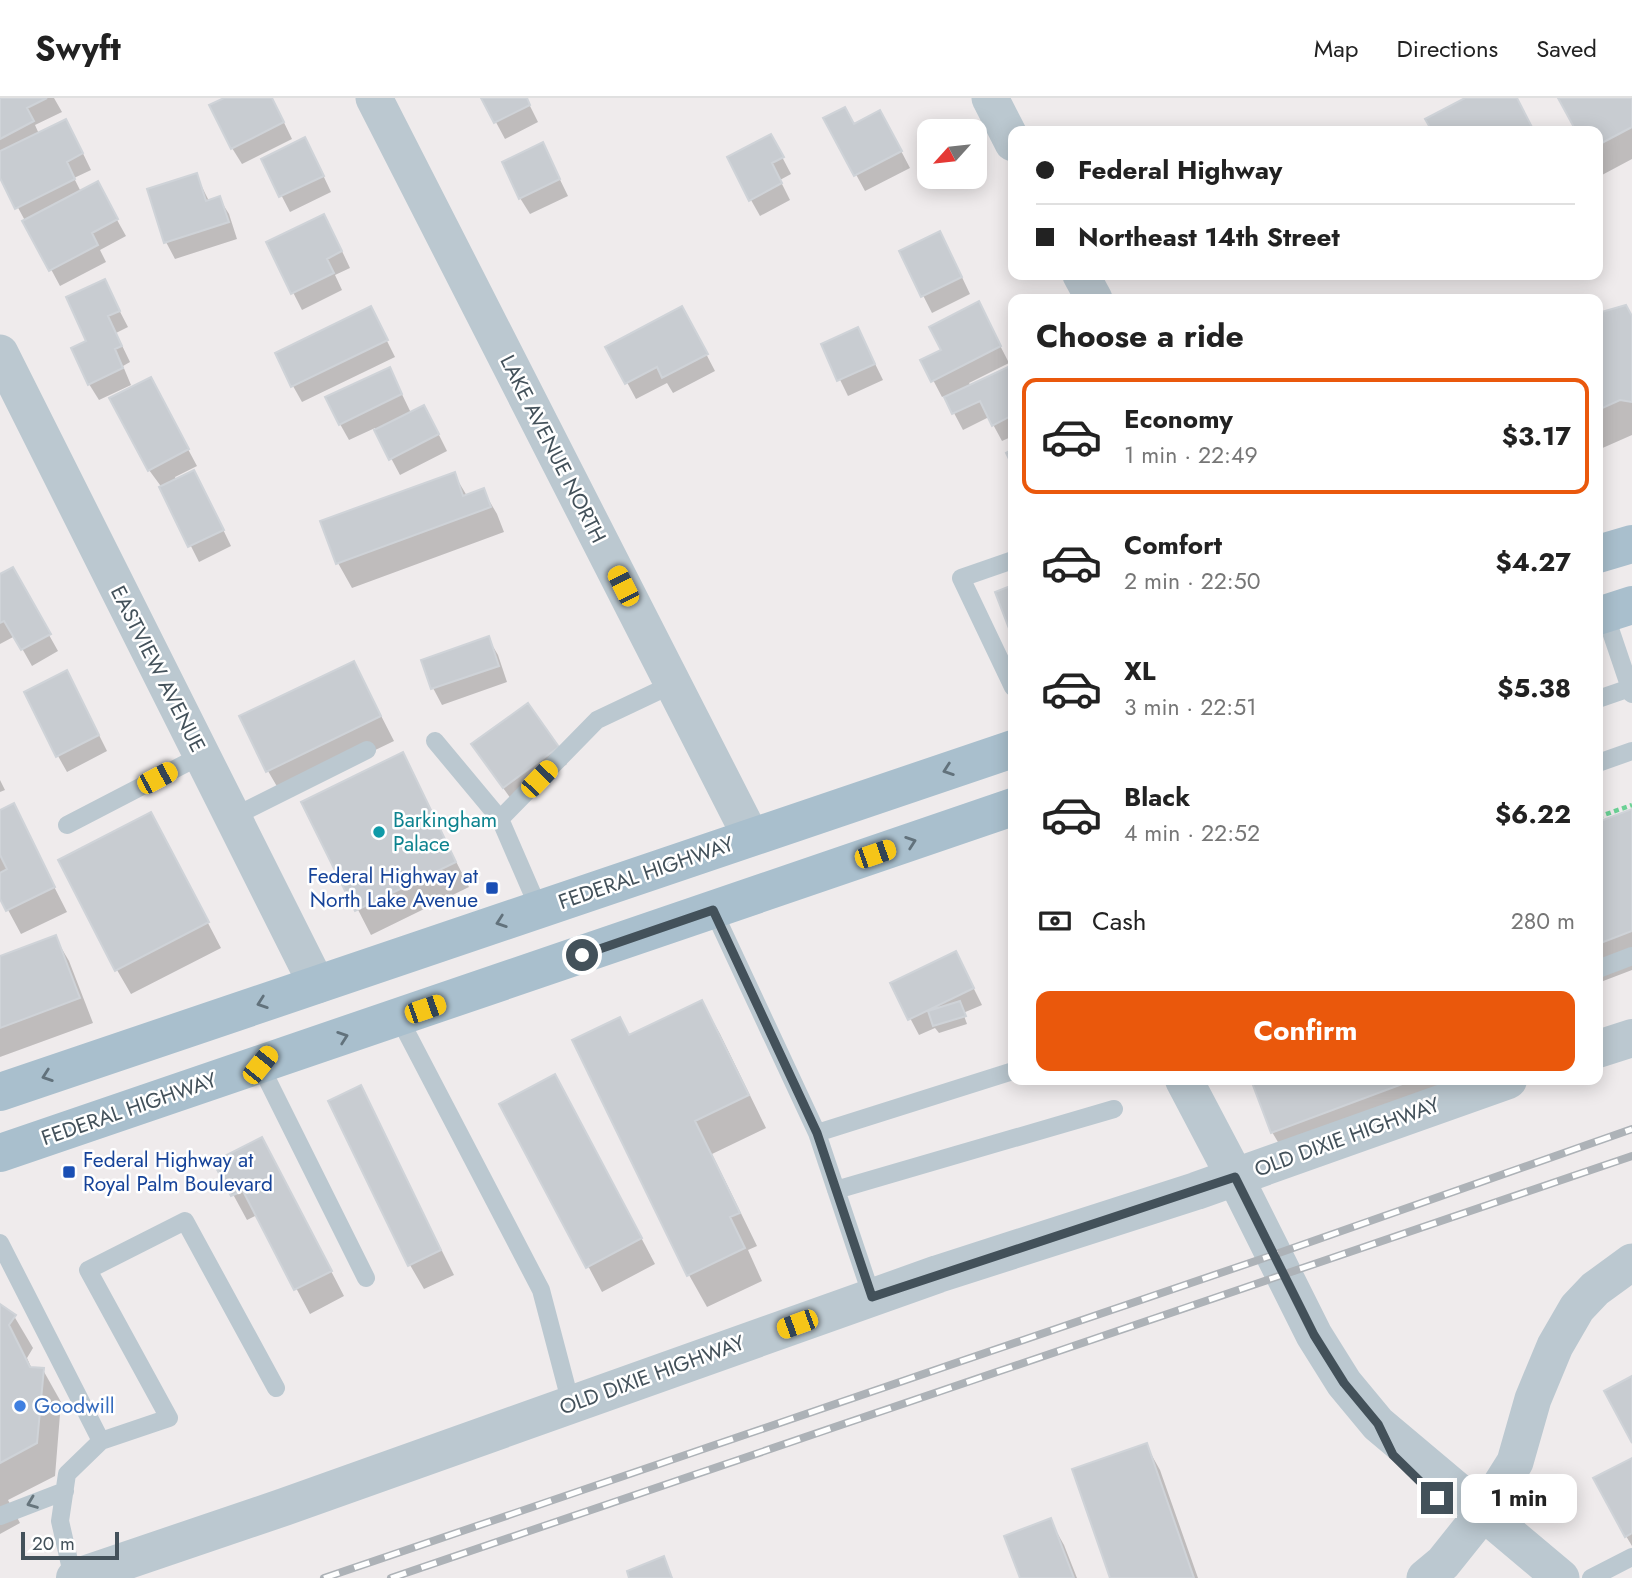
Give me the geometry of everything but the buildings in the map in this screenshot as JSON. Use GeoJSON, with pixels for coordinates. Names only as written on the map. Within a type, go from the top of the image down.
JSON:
{"type":"FeatureCollection","features":[{"type":"Feature","properties":{"kind":"main road"},"geometry":{"type":"LineString","coordinates":[[1603,553],[1632,544]]}},
{"type":"Feature","properties":{"kind":"main road","name":"FEDERAL HIGHWAY"},"geometry":{"type":"LineString","coordinates":[[0,1092],[1008,751]]}},
{"type":"Feature","properties":{"kind":"main road","name":"FEDERAL HIGHWAY"},"geometry":{"type":"LineString","coordinates":[[0,1153],[1008,809]]}},
{"type":"Feature","properties":{"kind":"main road"},"geometry":{"type":"LineString","coordinates":[[260,1065],[293,1024],[317,985]]}},
{"type":"Feature","properties":{"kind":"street","name":"LAKE AVENUE NORTH"},"geometry":{"type":"LineString","coordinates":[[374,98],[751,837]]}},
{"type":"Feature","properties":{"kind":"street"},"geometry":{"type":"LineString","coordinates":[[990,98],[1008,133]]}},
{"type":"Feature","properties":{"kind":"street","name":"EASTVIEW AVENUE"},"geometry":{"type":"LineString","coordinates":[[0,353],[317,985]]}},
{"type":"Feature","properties":{"kind":"street"},"geometry":{"type":"LineString","coordinates":[[1603,1047],[1632,1038]]}},
{"type":"Feature","properties":{"kind":"street"},"geometry":{"type":"LineString","coordinates":[[1187,1085],[1314,1335],[1344,1383],[1378,1424],[1528,1578]]}},
{"type":"Feature","properties":{"kind":"street","name":"OLD DIXIE HIGHWAY"},"geometry":{"type":"LineString","coordinates":[[74,1578],[284,1507],[872,1297],[1235,1177],[1494,1085]]}},
{"type":"Feature","properties":{"kind":"street"},"geometry":{"type":"LineString","coordinates":[[1425,1578],[1443,1563],[1476,1522],[1515,1462],[1532,1399],[1555,1346],[1577,1308],[1595,1289],[1632,1262]]}},
{"type":"Feature","properties":{"kind":"street"},"geometry":{"type":"LineString","coordinates":[[1476,1522],[1561,1578]]}},
{"type":"Feature","properties":{"kind":"lane"},"geometry":{"type":"LineString","coordinates":[[1008,562],[961,578],[1008,677]]}},
{"type":"Feature","properties":{"kind":"lane"},"geometry":{"type":"LineString","coordinates":[[1603,698],[1631,691],[1612,612]]}},
{"type":"Feature","properties":{"kind":"lane"},"geometry":{"type":"LineString","coordinates":[[500,819],[597,720],[673,684]]}},
{"type":"Feature","properties":{"kind":"lane"},"geometry":{"type":"LineString","coordinates":[[435,741],[500,819],[539,909]]}},
{"type":"Feature","properties":{"kind":"lane"},"geometry":{"type":"LineString","coordinates":[[233,817],[367,750]]}},
{"type":"Feature","properties":{"kind":"lane"},"geometry":{"type":"LineString","coordinates":[[1603,761],[1632,751]]}},
{"type":"Feature","properties":{"kind":"lane"},"geometry":{"type":"LineString","coordinates":[[67,825],[202,755]]}},
{"type":"Feature","properties":{"kind":"lane"},"geometry":{"type":"LineString","coordinates":[[713,910],[817,1133],[872,1297]]}},
{"type":"Feature","properties":{"kind":"lane"},"geometry":{"type":"LineString","coordinates":[[1603,967],[1632,956]]}},
{"type":"Feature","properties":{"kind":"lane"},"geometry":{"type":"LineString","coordinates":[[399,1018],[541,1290],[571,1404]]}},
{"type":"Feature","properties":{"kind":"lane"},"geometry":{"type":"LineString","coordinates":[[260,1065],[366,1278]]}},
{"type":"Feature","properties":{"kind":"lane"},"geometry":{"type":"LineString","coordinates":[[817,1133],[1008,1074]]}},
{"type":"Feature","properties":{"kind":"lane"},"geometry":{"type":"LineString","coordinates":[[836,1190],[1114,1109]]}},
{"type":"Feature","properties":{"kind":"lane"},"geometry":{"type":"LineString","coordinates":[[74,1578],[60,1521],[67,1474],[101,1441],[169,1418],[88,1270],[185,1220],[276,1388]]}},
{"type":"Feature","properties":{"kind":"lane"},"geometry":{"type":"LineString","coordinates":[[0,1243],[101,1441]]}},
{"type":"Feature","properties":{"kind":"lane"},"geometry":{"type":"LineString","coordinates":[[0,1516],[65,1490]]}},
{"type":"Feature","properties":{"kind":"lane"},"geometry":{"type":"LineString","coordinates":[[1591,1578],[1632,1557]]}},
{"type":"Feature","properties":{"kind":"path"},"geometry":{"type":"LineString","coordinates":[[1603,815],[1632,805]]}},
{"type":"Feature","properties":{"kind":"railway"},"geometry":{"type":"LineString","coordinates":[[324,1578],[1276,1254],[1632,1129]]}},
{"type":"Feature","properties":{"kind":"railway"},"geometry":{"type":"LineString","coordinates":[[391,1578],[1632,1156]]}},
{"type":"Feature","properties":{"kind":"place","name":"Barkingham Palace"},"geometry":{"type":"Point","coordinates":[379,832]}},
{"type":"Feature","properties":{"kind":"place","name":"Federal Highway at North Lake Avenue"},"geometry":{"type":"Point","coordinates":[492,888]}},
{"type":"Feature","properties":{"kind":"place","name":"Federal Highway at Royal Palm Boulevard"},"geometry":{"type":"Point","coordinates":[69,1172]}},
{"type":"Feature","properties":{"kind":"place","name":"Goodwill"},"geometry":{"type":"Point","coordinates":[20,1406]}},
{"type":"Feature","properties":{"kind":"route"},"geometry":{"type":"LineString","coordinates":[[582,955],[713,910],[817,1133],[872,1297],[1235,1177],[1314,1335],[1344,1383],[1378,1424],[1393,1455],[1437,1498]]}}]}
